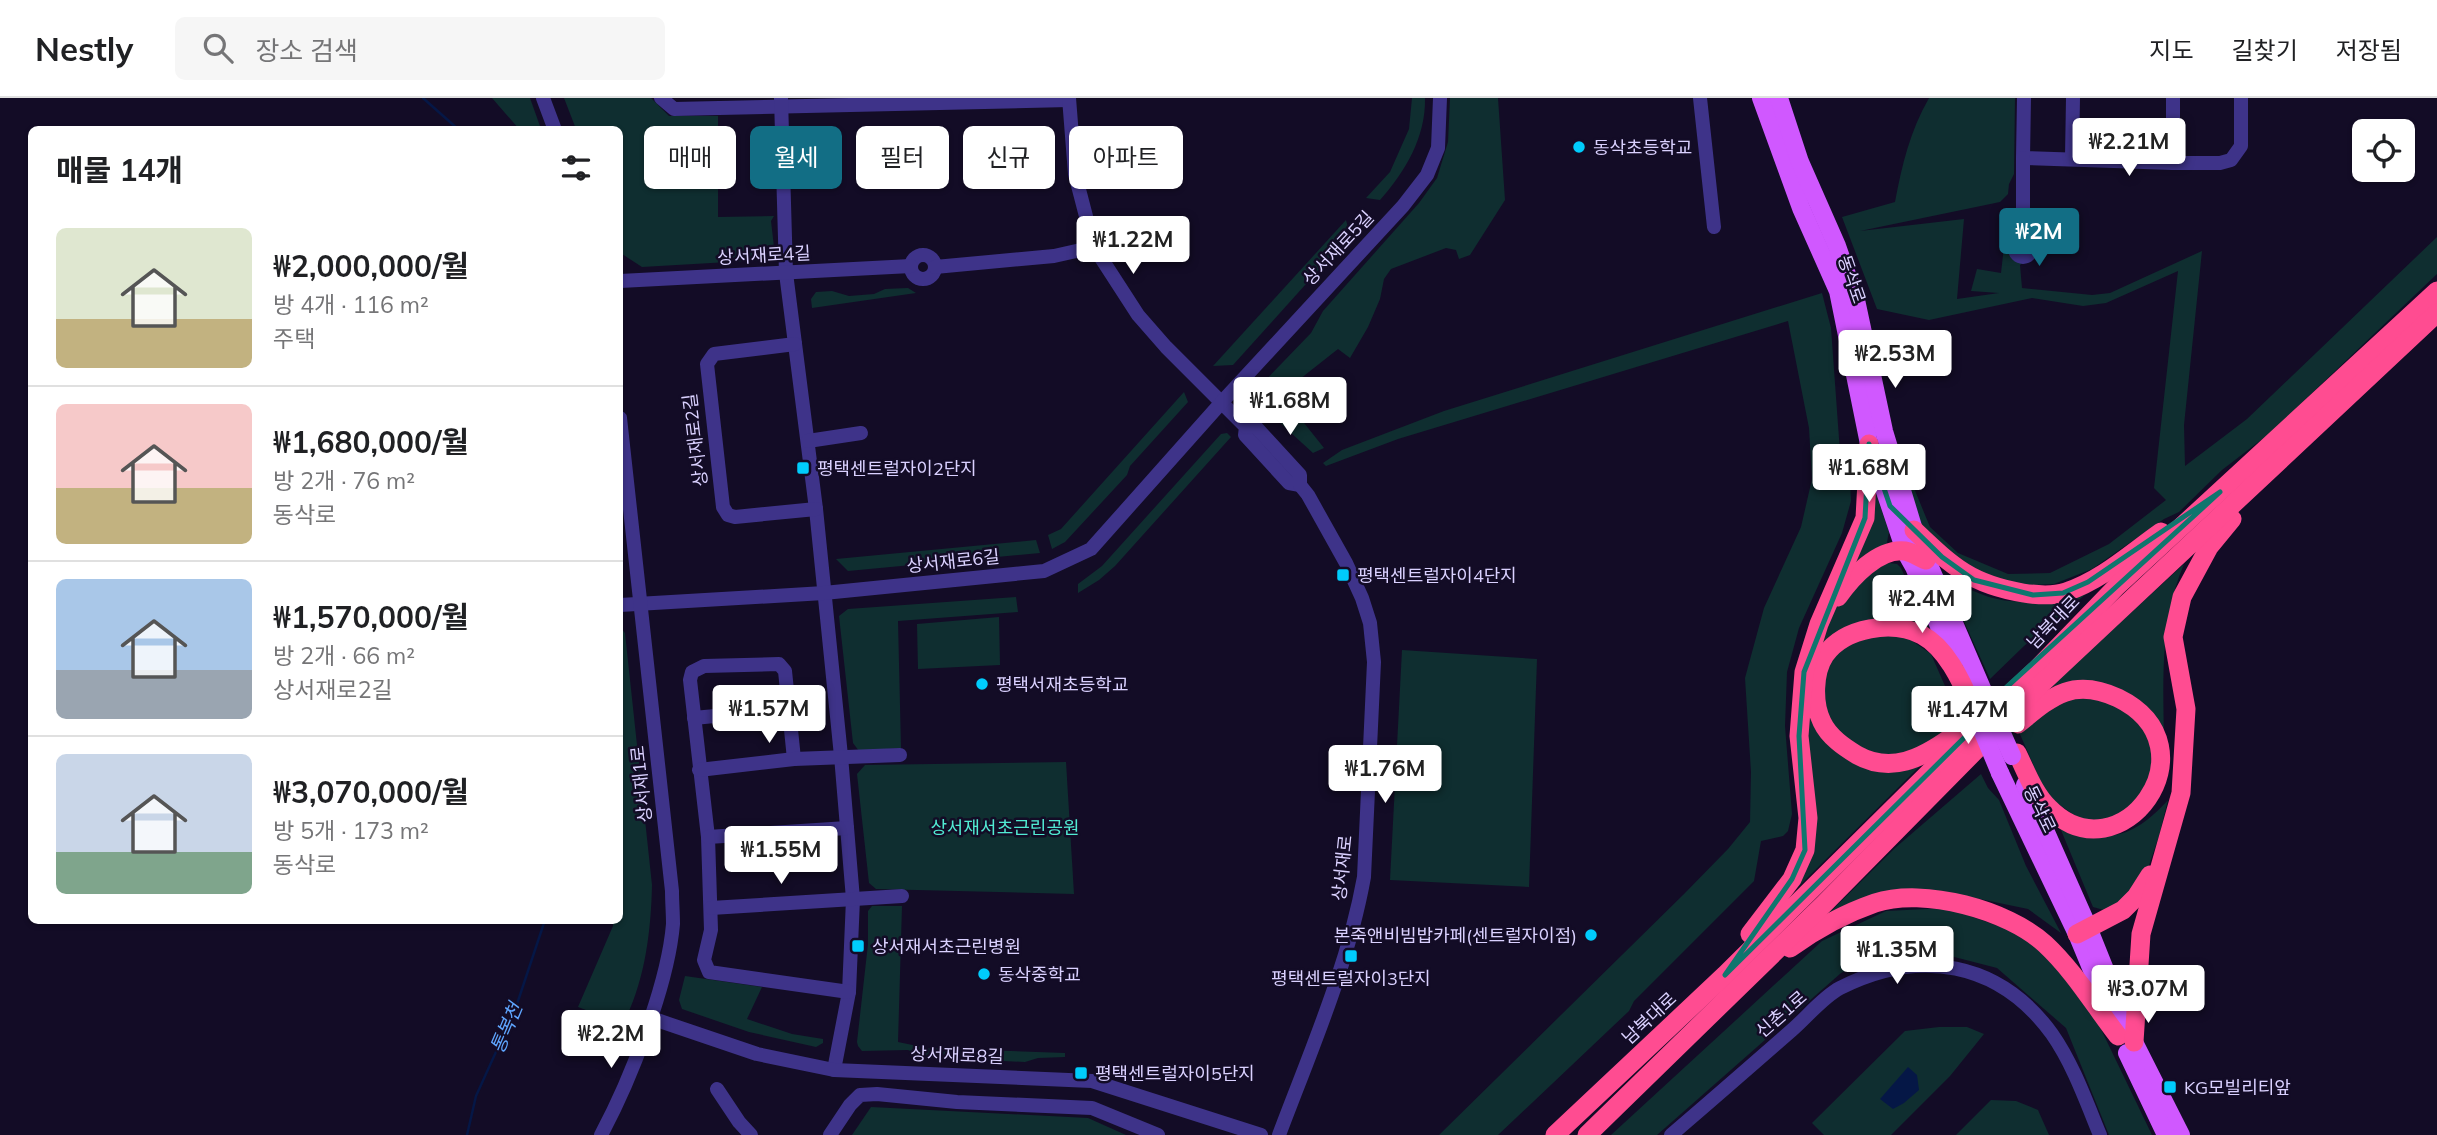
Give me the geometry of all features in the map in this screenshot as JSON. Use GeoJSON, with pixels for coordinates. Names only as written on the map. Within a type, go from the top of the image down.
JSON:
{"type":"FeatureCollection","features":[{"type":"Feature","properties":{"kind":"highway","name":"남북대로"},"geometry":{"type":"LineString","coordinates":[[1555,1135],[1725,975],[2036,670],[2117,586],[2437,291]]}},
{"type":"Feature","properties":{"kind":"highway","name":"남북대로"},"geometry":{"type":"LineString","coordinates":[[1587,1135],[1744,982],[2040,685],[2437,313]]}},
{"type":"Feature","properties":{"kind":"highway"},"geometry":{"type":"LineString","coordinates":[[1725,975],[1735,953],[1793,879],[1805,850],[1808,818],[1799,737],[1804,672],[1819,624],[1864,518],[1869,444]]}},
{"type":"Feature","properties":{"kind":"highway"},"geometry":{"type":"LineString","coordinates":[[2126,1039],[2141,934],[2181,793],[2186,709],[2173,638],[2182,597],[2209,547],[2270,471]]}},
{"type":"Feature","properties":{"kind":"highway"},"geometry":{"type":"LineString","coordinates":[[1914,530],[1942,557],[1974,580],[2003,590],[2034,595],[2063,593],[2121,562],[2220,492]]}},
{"type":"Feature","properties":{"kind":"highway"},"geometry":{"type":"LineString","coordinates":[[1819,624],[1858,572],[1886,554],[1905,551],[1926,560]]}},
{"type":"Feature","properties":{"kind":"highway"},"geometry":{"type":"LineString","coordinates":[[1977,698],[1938,649],[1924,636],[1903,629],[1874,627],[1851,635],[1826,654],[1816,685],[1817,705],[1822,722],[1837,741],[1859,756],[1873,761],[1900,764],[1927,755],[1950,738],[2069,634]]}},
{"type":"Feature","properties":{"kind":"highway"},"geometry":{"type":"LineString","coordinates":[[1931,796],[2044,701],[2064,691],[2089,689],[2109,694],[2129,704],[2142,715],[2154,734],[2161,754],[2161,771],[2156,786],[2129,819],[2113,826],[2084,827],[2061,818],[2042,801],[2014,755]]}},
{"type":"Feature","properties":{"kind":"highway"},"geometry":{"type":"LineString","coordinates":[[2083,930],[2123,910],[2136,897],[2165,848]]}},
{"type":"Feature","properties":{"kind":"highway"},"geometry":{"type":"LineString","coordinates":[[1744,982],[1797,943],[1831,923],[1877,903],[1905,899],[1950,901],[1986,910],[2009,920],[2044,943],[2073,972],[2086,996],[2126,1039]]}},
{"type":"Feature","properties":{"kind":"main road","name":"동삭로"},"geometry":{"type":"LineString","coordinates":[[1761,98],[1801,208],[1838,290],[1869,444],[1905,551],[1977,698],[2014,755],[2166,1135]]}},
{"type":"Feature","properties":{"kind":"main road","name":"동삭로"},"geometry":{"type":"LineString","coordinates":[[1779,98],[1800,162],[1837,246],[1856,300],[1884,431],[1914,530],[1977,698],[2000,773],[2083,930]]}},
{"type":"Feature","properties":{"kind":"main road","name":"동삭로"},"geometry":{"type":"LineString","coordinates":[[2126,1039],[2181,1135]]}},
{"type":"Feature","properties":{"kind":"street"},"geometry":{"type":"LineString","coordinates":[[543,98],[554,126]]}},
{"type":"Feature","properties":{"kind":"street","name":"상서재로5길"},"geometry":{"type":"LineString","coordinates":[[1221,403],[1403,205],[1427,175],[1438,148],[1440,98]]}},
{"type":"Feature","properties":{"kind":"street"},"geometry":{"type":"LineString","coordinates":[[1700,98],[1714,227]]}},
{"type":"Feature","properties":{"kind":"street"},"geometry":{"type":"LineString","coordinates":[[2023,241],[2024,98]]}},
{"type":"Feature","properties":{"kind":"street"},"geometry":{"type":"LineString","coordinates":[[2072,158],[2073,98]]}},
{"type":"Feature","properties":{"kind":"street"},"geometry":{"type":"LineString","coordinates":[[2172,98],[2173,163]]}},
{"type":"Feature","properties":{"kind":"street"},"geometry":{"type":"LineString","coordinates":[[2023,158],[2173,163],[2220,163],[2231,160],[2241,146],[2241,98]]}},
{"type":"Feature","properties":{"kind":"street"},"geometry":{"type":"LineString","coordinates":[[666,103],[1069,99]]}},
{"type":"Feature","properties":{"kind":"street","name":"상서재로"},"geometry":{"type":"LineString","coordinates":[[1069,99],[1075,174],[1094,247],[1138,314],[1166,347],[1246,427],[1255,426],[1300,475],[1300,485],[1346,562],[1370,623],[1374,663],[1364,877],[1346,955],[1279,1135]]}},
{"type":"Feature","properties":{"kind":"street"},"geometry":{"type":"LineString","coordinates":[[781,102],[786,273],[816,509],[853,899],[849,992],[834,1070]]}},
{"type":"Feature","properties":{"kind":"street","name":"상서재로4길"},"geometry":{"type":"LineString","coordinates":[[623,281],[911,266],[914,259],[925,255],[932,259],[935,267],[1054,256],[1094,247]]}},
{"type":"Feature","properties":{"kind":"street","name":"상서재로2길"},"geometry":{"type":"LineString","coordinates":[[795,344],[714,354],[707,365],[723,508],[735,517],[816,509]]}},
{"type":"Feature","properties":{"kind":"street","name":"상서재로6길"},"geometry":{"type":"LineString","coordinates":[[623,605],[824,593],[1044,571],[1091,549],[1221,403]]}},
{"type":"Feature","properties":{"kind":"street"},"geometry":{"type":"LineString","coordinates":[[808,441],[861,433]]}},
{"type":"Feature","properties":{"kind":"street","name":"상서재1로"},"geometry":{"type":"LineString","coordinates":[[601,1135],[614,1112],[650,1018],[673,925],[672,891],[623,444]]}},
{"type":"Feature","properties":{"kind":"street"},"geometry":{"type":"LineString","coordinates":[[794,759],[785,671],[779,664],[704,666],[692,672],[690,680],[708,837],[711,930],[704,960],[709,972],[849,992]]}},
{"type":"Feature","properties":{"kind":"street"},"geometry":{"type":"LineString","coordinates":[[694,718],[788,709]]}},
{"type":"Feature","properties":{"kind":"street"},"geometry":{"type":"LineString","coordinates":[[699,770],[794,759],[900,755]]}},
{"type":"Feature","properties":{"kind":"street"},"geometry":{"type":"LineString","coordinates":[[708,837],[847,828]]}},
{"type":"Feature","properties":{"kind":"street"},"geometry":{"type":"LineString","coordinates":[[711,908],[902,896]]}},
{"type":"Feature","properties":{"kind":"street","name":"신촌1로"},"geometry":{"type":"LineString","coordinates":[[1671,1135],[1839,989],[1896,968],[1942,965],[1984,976],[2028,1005],[2066,1056],[2100,1135]]}},
{"type":"Feature","properties":{"kind":"street","name":"상서재로8길"},"geometry":{"type":"LineString","coordinates":[[650,1018],[757,1054],[834,1070],[1092,1081],[1261,1135]]}},
{"type":"Feature","properties":{"kind":"street"},"geometry":{"type":"LineString","coordinates":[[717,1089],[751,1135]]}},
{"type":"Feature","properties":{"kind":"street"},"geometry":{"type":"LineString","coordinates":[[830,1135],[860,1095],[877,1094],[957,1102],[1092,1108],[1158,1135]]}},
{"type":"Feature","properties":{"kind":"highlighted area"},"geometry":{"type":"Polygon","coordinates":[[[1869,444],[1890,506],[1942,557],[1974,580],[2033,595],[2063,593],[2088,582],[2220,492],[1976,715],[1979,723],[1725,975],[1792,879],[1805,850],[1799,736],[1804,672],[1865,518],[1869,444]]]}},
{"type":"Feature","properties":{"kind":"green space"},"geometry":{"type":"Polygon","coordinates":[[[492,98],[530,98],[540,126],[516,126],[492,98]]]}},
{"type":"Feature","properties":{"kind":"green space"},"geometry":{"type":"Polygon","coordinates":[[[564,98],[651,98],[669,116],[718,116],[718,126],[644,126],[644,189],[718,189],[718,217],[774,216],[771,221],[774,247],[763,260],[642,267],[623,255],[623,126],[575,126],[564,98]]]}},
{"type":"Feature","properties":{"kind":"green space"},"geometry":{"type":"Polygon","coordinates":[[[1412,98],[1425,98],[1418,140],[1398,178],[1380,200],[1366,198],[1390,172],[1409,129],[1412,98]]]}},
{"type":"Feature","properties":{"kind":"green space"},"geometry":{"type":"Polygon","coordinates":[[[1450,98],[1498,98],[1505,200],[1470,255],[1459,259],[1456,250],[1446,248],[1391,269],[1384,279],[1380,299],[1368,327],[1350,358],[1338,349],[1281,394],[1324,448],[1313,453],[1254,399],[1259,387],[1311,333],[1323,311],[1419,203],[1437,178],[1448,142],[1450,98]]]}},
{"type":"Feature","properties":{"kind":"green space"},"geometry":{"type":"Polygon","coordinates":[[[1929,98],[2015,98],[2014,174],[2008,194],[2000,202],[1860,231],[1964,219],[1957,299],[1999,293],[1971,291],[1977,269],[2001,273],[2007,220],[2014,224],[2012,250],[2021,259],[2028,259],[2020,265],[2022,288],[2092,295],[2110,293],[2202,251],[2184,425],[2185,466],[2247,419],[2437,237],[2437,274],[2270,433],[2222,470],[2179,512],[2164,519],[2092,569],[2054,584],[2009,586],[1965,568],[1920,525],[1895,442],[1930,527],[1958,553],[2008,574],[2050,573],[2109,544],[2166,500],[2154,488],[2178,271],[2106,303],[2083,306],[2032,298],[1929,320],[1877,309],[1842,217],[1895,202],[1908,148],[1929,98]]]}},
{"type":"Feature","properties":{"kind":"green space"},"geometry":{"type":"Polygon","coordinates":[[[1346,220],[1350,235],[1233,365],[1213,366],[1346,220]]]}},
{"type":"Feature","properties":{"kind":"green space"},"geometry":{"type":"Polygon","coordinates":[[[908,288],[916,293],[812,308],[811,299],[816,292],[832,291],[849,296],[908,288]]]}},
{"type":"Feature","properties":{"kind":"green space"},"geometry":{"type":"Polygon","coordinates":[[[1822,293],[1831,328],[1841,466],[1850,483],[1851,501],[1842,533],[1799,628],[1787,672],[1785,726],[1792,814],[1788,831],[1783,836],[1761,841],[1754,881],[1634,1001],[1629,1011],[1498,1135],[1439,1135],[1684,894],[1750,822],[1751,772],[1745,678],[1764,608],[1801,527],[1812,479],[1809,428],[1788,321],[1398,439],[1326,466],[1323,463],[1342,450],[1444,411],[1822,293]]]}},
{"type":"Feature","properties":{"kind":"green space"},"geometry":{"type":"Polygon","coordinates":[[[1184,392],[1188,402],[1130,466],[1127,475],[1065,542],[1052,549],[1048,535],[1061,529],[1184,392]]]}},
{"type":"Feature","properties":{"kind":"green space"},"geometry":{"type":"Polygon","coordinates":[[[1227,433],[1231,437],[1115,566],[1078,593],[1078,584],[1102,566],[1221,434],[1227,433]]]}},
{"type":"Feature","properties":{"kind":"green space"},"geometry":{"type":"Polygon","coordinates":[[[1874,488],[1889,532],[1886,547],[1847,576],[1874,488]]]}},
{"type":"Feature","properties":{"kind":"green space"},"geometry":{"type":"Polygon","coordinates":[[[1036,540],[1040,553],[848,571],[836,559],[1036,540]]]}},
{"type":"Feature","properties":{"kind":"green space"},"geometry":{"type":"Polygon","coordinates":[[[1889,563],[1897,564],[1901,568],[1935,642],[1912,628],[1896,623],[1878,622],[1847,632],[1823,653],[1816,667],[1812,684],[1814,717],[1821,732],[1835,746],[1869,765],[1895,769],[1925,761],[1788,897],[1806,859],[1815,817],[1808,775],[1805,720],[1812,663],[1825,627],[1846,593],[1858,579],[1889,563]]]}},
{"type":"Feature","properties":{"kind":"green space"},"geometry":{"type":"Polygon","coordinates":[[[2184,564],[2166,633],[2163,678],[2164,750],[2152,718],[2061,684],[2049,688],[2184,564]]]}},
{"type":"Feature","properties":{"kind":"green space"},"geometry":{"type":"Polygon","coordinates":[[[1942,573],[1964,586],[2001,600],[2036,600],[2099,583],[2024,646],[1990,679],[1942,573]]]}},
{"type":"Feature","properties":{"kind":"green space"},"geometry":{"type":"Polygon","coordinates":[[[1016,597],[1018,612],[898,621],[901,748],[859,751],[853,743],[839,616],[848,609],[1016,597]]]}},
{"type":"Feature","properties":{"kind":"green space"},"geometry":{"type":"Polygon","coordinates":[[[999,617],[1000,665],[918,669],[917,624],[999,617]]]}},
{"type":"Feature","properties":{"kind":"green space"},"geometry":{"type":"Polygon","coordinates":[[[623,631],[652,885],[642,974],[623,1024],[578,1007],[613,926],[623,924],[623,631]]]}},
{"type":"Feature","properties":{"kind":"green space"},"geometry":{"type":"Polygon","coordinates":[[[1871,633],[1905,636],[1931,654],[1959,718],[1940,740],[1889,757],[1847,743],[1821,707],[1827,667],[1831,660],[1837,653],[1871,633]]]}},
{"type":"Feature","properties":{"kind":"green space"},"geometry":{"type":"Polygon","coordinates":[[[1402,650],[1537,659],[1529,887],[1390,880],[1402,650]]]}},
{"type":"Feature","properties":{"kind":"green space"},"geometry":{"type":"Polygon","coordinates":[[[2080,697],[2115,701],[2146,727],[2155,770],[2126,816],[2084,822],[2047,796],[2019,732],[2048,705],[2080,697]]]}},
{"type":"Feature","properties":{"kind":"green space","name":"상서재서초근린공원"},"geometry":{"type":"Polygon","coordinates":[[[1066,762],[1074,894],[876,889],[869,883],[857,774],[865,765],[1066,762]]]}},
{"type":"Feature","properties":{"kind":"green space"},"geometry":{"type":"Polygon","coordinates":[[[1981,774],[1988,788],[1999,800],[2026,866],[2061,933],[2028,909],[1946,892],[1824,918],[1895,848],[1981,774]]]}},
{"type":"Feature","properties":{"kind":"green space"},"geometry":{"type":"Polygon","coordinates":[[[2168,800],[2145,877],[2111,912],[2093,907],[2056,818],[2091,833],[2113,835],[2139,825],[2168,800]]]}},
{"type":"Feature","properties":{"kind":"green space"},"geometry":{"type":"Polygon","coordinates":[[[872,906],[902,906],[898,1042],[927,1048],[1065,1053],[1065,1057],[1038,1058],[1025,1062],[924,1057],[908,1050],[862,1051],[857,1042],[868,944],[868,911],[872,906]]]}},
{"type":"Feature","properties":{"kind":"green space"},"geometry":{"type":"Polygon","coordinates":[[[1947,908],[2024,935],[2054,965],[2098,1023],[2152,1135],[2109,1135],[2066,1028],[1997,968],[1900,943],[1841,973],[1657,1135],[1611,1135],[1822,941],[1886,911],[1947,908]]]}},
{"type":"Feature","properties":{"kind":"green space"},"geometry":{"type":"Polygon","coordinates":[[[685,976],[762,987],[747,1019],[792,1034],[823,1039],[823,1043],[816,1047],[749,1032],[682,1009],[679,1000],[685,976]]]}},
{"type":"Feature","properties":{"kind":"green space"},"geometry":{"type":"Polygon","coordinates":[[[1967,1027],[1984,1034],[1950,1076],[1891,1135],[1824,1135],[1812,1123],[1905,1031],[1967,1027]]]}},
{"type":"Feature","properties":{"kind":"green space"},"geometry":{"type":"Polygon","coordinates":[[[1991,1100],[2016,1101],[2038,1110],[2049,1135],[1956,1135],[1991,1100]]]}},
{"type":"Feature","properties":{"kind":"green space"},"geometry":{"type":"Polygon","coordinates":[[[871,1107],[1088,1118],[1126,1135],[852,1135],[871,1107]]]}},
{"type":"Feature","properties":{"kind":"water"},"geometry":{"type":"Polygon","coordinates":[[[1908,1067],[1917,1075],[1919,1090],[1893,1109],[1880,1099],[1908,1067]]]}},
{"type":"Feature","properties":{"kind":"waterway","name":"통복천"},"geometry":{"type":"LineString","coordinates":[[423,98],[454,126]]}},
{"type":"Feature","properties":{"kind":"waterway","name":"통복천"},"geometry":{"type":"LineString","coordinates":[[467,1135],[476,1096],[515,1010],[544,924]]}},
{"type":"Feature","properties":{"kind":"place","name":"동삭초등학교"},"geometry":{"type":"Point","coordinates":[1579,147]}},
{"type":"Feature","properties":{"kind":"place","name":"평택센트럴자이2단지"},"geometry":{"type":"Point","coordinates":[803,468]}},
{"type":"Feature","properties":{"kind":"place","name":"평택센트럴자이4단지"},"geometry":{"type":"Point","coordinates":[1343,575]}},
{"type":"Feature","properties":{"kind":"place","name":"평택서재초등학교"},"geometry":{"type":"Point","coordinates":[982,684]}},
{"type":"Feature","properties":{"kind":"place","name":"본죽앤비빔밥카페(센트럴자이점)"},"geometry":{"type":"Point","coordinates":[1591,935]}},
{"type":"Feature","properties":{"kind":"place","name":"상서재서초근린병원"},"geometry":{"type":"Point","coordinates":[858,946]}},
{"type":"Feature","properties":{"kind":"place","name":"평택센트럴자이3단지"},"geometry":{"type":"Point","coordinates":[1351,956]}},
{"type":"Feature","properties":{"kind":"place","name":"동삭중학교"},"geometry":{"type":"Point","coordinates":[984,974]}},
{"type":"Feature","properties":{"kind":"place","name":"평택센트럴자이5단지"},"geometry":{"type":"Point","coordinates":[1081,1073]}},
{"type":"Feature","properties":{"kind":"place","name":"KG모빌리티앞"},"geometry":{"type":"Point","coordinates":[2170,1087]}}]}
